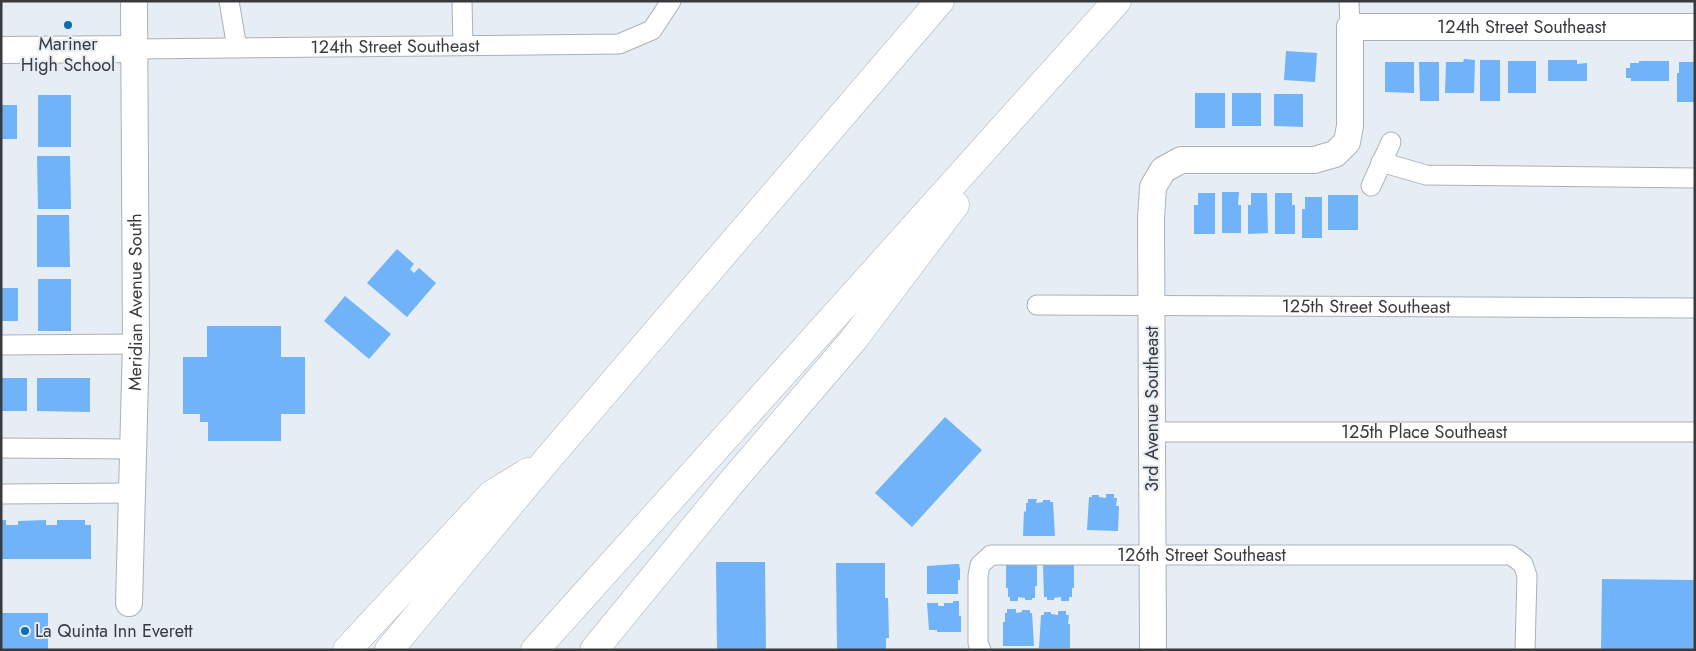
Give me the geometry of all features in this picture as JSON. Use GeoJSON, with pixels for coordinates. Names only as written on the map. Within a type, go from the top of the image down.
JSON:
{"type":"FeatureCollection","features":[{"type":"Feature","properties":{"kind":"highway"},"geometry":{"type":"LineString","coordinates":[[389,650],[546,461],[940,1]]}},
{"type":"Feature","properties":{"kind":"highway"},"geometry":{"type":"LineString","coordinates":[[535,650],[1117,1]]}},
{"type":"Feature","properties":{"kind":"highway"},"geometry":{"type":"LineString","coordinates":[[594,650],[730,484],[854,339],[1071,52]]}},
{"type":"Feature","properties":{"kind":"highway"},"geometry":{"type":"LineString","coordinates":[[347,650],[491,495],[546,461]]}},
{"type":"Feature","properties":{"kind":"street","name":"Meridian Avenue South"},"geometry":{"type":"LineString","coordinates":[[129,603],[136,344],[134,1]]}},
{"type":"Feature","properties":{"kind":"street"},"geometry":{"type":"LineString","coordinates":[[229,1],[237,48]]}},
{"type":"Feature","properties":{"kind":"street"},"geometry":{"type":"LineString","coordinates":[[462,1],[463,45]]}},
{"type":"Feature","properties":{"kind":"street","name":"124th Street Southeast"},"geometry":{"type":"LineString","coordinates":[[135,49],[619,44],[652,30],[671,1]]}},
{"type":"Feature","properties":{"kind":"street","name":"124th Street Southeast"},"geometry":{"type":"LineString","coordinates":[[1349,14],[1695,27]]}},
{"type":"Feature","properties":{"kind":"street","name":"3rd Avenue Southeast"},"geometry":{"type":"LineString","coordinates":[[1153,650],[1151,219],[1153,187],[1163,170],[1181,160],[1314,160],[1335,154],[1347,142],[1350,126],[1349,14]]}},
{"type":"Feature","properties":{"kind":"street"},"geometry":{"type":"LineString","coordinates":[[1,50],[135,49]]}},
{"type":"Feature","properties":{"kind":"street"},"geometry":{"type":"LineString","coordinates":[[1371,186],[1391,142]]}},
{"type":"Feature","properties":{"kind":"street"},"geometry":{"type":"LineString","coordinates":[[1381,162],[1426,175],[1695,178]]}},
{"type":"Feature","properties":{"kind":"street","name":"125th Street Southeast"},"geometry":{"type":"LineString","coordinates":[[1037,305],[1695,308]]}},
{"type":"Feature","properties":{"kind":"street"},"geometry":{"type":"LineString","coordinates":[[1,345],[136,344]]}},
{"type":"Feature","properties":{"kind":"street","name":"125th Place Southeast"},"geometry":{"type":"LineString","coordinates":[[1153,432],[1695,432]]}},
{"type":"Feature","properties":{"kind":"street"},"geometry":{"type":"LineString","coordinates":[[1,448],[133,449]]}},
{"type":"Feature","properties":{"kind":"street"},"geometry":{"type":"LineString","coordinates":[[1,494],[132,493]]}},
{"type":"Feature","properties":{"kind":"street","name":"126th Street Southeast"},"geometry":{"type":"LineString","coordinates":[[981,650],[978,643],[978,576],[980,565],[991,555],[1153,554],[1511,556],[1523,564],[1528,576],[1525,650]]}},
{"type":"Feature","properties":{"kind":"building"},"geometry":{"type":"Polygon","coordinates":[[[1286,51],[1317,53],[1315,82],[1284,80],[1286,51]]]}},
{"type":"Feature","properties":{"kind":"building"},"geometry":{"type":"Polygon","coordinates":[[[1464,59],[1475,60],[1474,93],[1445,93],[1446,62],[1463,62],[1464,59]]]}},
{"type":"Feature","properties":{"kind":"building"},"geometry":{"type":"Polygon","coordinates":[[[1480,60],[1500,60],[1500,101],[1480,101],[1480,60]]]}},
{"type":"Feature","properties":{"kind":"building"},"geometry":{"type":"Polygon","coordinates":[[[1548,60],[1577,60],[1577,64],[1587,63],[1587,81],[1548,81],[1548,60]]]}},
{"type":"Feature","properties":{"kind":"building"},"geometry":{"type":"Polygon","coordinates":[[[1508,61],[1536,61],[1536,93],[1508,93],[1508,61]]]}},
{"type":"Feature","properties":{"kind":"building"},"geometry":{"type":"Polygon","coordinates":[[[1639,61],[1669,61],[1669,81],[1631,81],[1631,78],[1626,78],[1626,68],[1630,68],[1630,63],[1639,63],[1639,61]]]}},
{"type":"Feature","properties":{"kind":"building"},"geometry":{"type":"Polygon","coordinates":[[[1385,62],[1414,62],[1414,93],[1385,92],[1385,62]]]}},
{"type":"Feature","properties":{"kind":"building"},"geometry":{"type":"Polygon","coordinates":[[[1419,62],[1439,62],[1439,101],[1420,101],[1419,62]]]}},
{"type":"Feature","properties":{"kind":"building"},"geometry":{"type":"Polygon","coordinates":[[[1679,62],[1695,62],[1695,102],[1677,102],[1679,62]]]}},
{"type":"Feature","properties":{"kind":"building"},"geometry":{"type":"Polygon","coordinates":[[[1195,93],[1225,93],[1225,128],[1195,128],[1195,93]]]}},
{"type":"Feature","properties":{"kind":"building"},"geometry":{"type":"Polygon","coordinates":[[[1232,93],[1261,93],[1261,126],[1232,126],[1232,93]]]}},
{"type":"Feature","properties":{"kind":"building"},"geometry":{"type":"Polygon","coordinates":[[[1274,94],[1303,94],[1303,127],[1274,126],[1274,94]]]}},
{"type":"Feature","properties":{"kind":"building"},"geometry":{"type":"Polygon","coordinates":[[[38,95],[71,95],[71,147],[38,147],[38,95]]]}},
{"type":"Feature","properties":{"kind":"building"},"geometry":{"type":"Polygon","coordinates":[[[1,105],[17,105],[17,139],[1,139],[1,105]]]}},
{"type":"Feature","properties":{"kind":"building"},"geometry":{"type":"Polygon","coordinates":[[[37,156],[70,156],[71,209],[38,209],[37,156]]]}},
{"type":"Feature","properties":{"kind":"building"},"geometry":{"type":"Polygon","coordinates":[[[1222,192],[1239,192],[1238,205],[1241,205],[1241,233],[1222,233],[1222,192]]]}},
{"type":"Feature","properties":{"kind":"building"},"geometry":{"type":"Polygon","coordinates":[[[1198,193],[1215,193],[1215,234],[1194,234],[1194,205],[1198,205],[1198,193]]]}},
{"type":"Feature","properties":{"kind":"building"},"geometry":{"type":"Polygon","coordinates":[[[1251,193],[1267,193],[1268,233],[1248,234],[1248,205],[1251,205],[1251,193]]]}},
{"type":"Feature","properties":{"kind":"building"},"geometry":{"type":"Polygon","coordinates":[[[1275,193],[1292,193],[1292,205],[1295,205],[1295,234],[1275,234],[1275,193]]]}},
{"type":"Feature","properties":{"kind":"building"},"geometry":{"type":"Polygon","coordinates":[[[1328,195],[1358,195],[1358,230],[1328,230],[1328,195]]]}},
{"type":"Feature","properties":{"kind":"building"},"geometry":{"type":"Polygon","coordinates":[[[1305,197],[1322,197],[1322,238],[1302,238],[1302,209],[1305,209],[1305,197]]]}},
{"type":"Feature","properties":{"kind":"building"},"geometry":{"type":"Polygon","coordinates":[[[37,215],[69,215],[70,267],[37,267],[37,215]]]}},
{"type":"Feature","properties":{"kind":"building"},"geometry":{"type":"Polygon","coordinates":[[[397,249],[414,264],[410,269],[414,273],[419,268],[436,283],[407,317],[367,283],[397,249]]]}},
{"type":"Feature","properties":{"kind":"building"},"geometry":{"type":"Polygon","coordinates":[[[38,279],[71,279],[71,331],[38,331],[38,279]]]}},
{"type":"Feature","properties":{"kind":"building"},"geometry":{"type":"Polygon","coordinates":[[[1,288],[18,288],[18,321],[1,321],[1,288]]]}},
{"type":"Feature","properties":{"kind":"building"},"geometry":{"type":"Polygon","coordinates":[[[345,296],[391,334],[369,359],[324,321],[345,296]]]}},
{"type":"Feature","properties":{"kind":"building"},"geometry":{"type":"Polygon","coordinates":[[[207,326],[281,326],[281,357],[305,357],[305,414],[281,414],[281,441],[208,441],[208,422],[200,422],[200,414],[183,414],[183,357],[207,357],[207,326]]]}},
{"type":"Feature","properties":{"kind":"building"},"geometry":{"type":"Polygon","coordinates":[[[1,378],[27,378],[27,411],[1,411],[1,378]]]}},
{"type":"Feature","properties":{"kind":"building"},"geometry":{"type":"Polygon","coordinates":[[[37,378],[90,378],[90,412],[37,411],[37,378]]]}},
{"type":"Feature","properties":{"kind":"building"},"geometry":{"type":"Polygon","coordinates":[[[945,417],[982,450],[912,527],[875,493],[945,417]]]}},
{"type":"Feature","properties":{"kind":"building"},"geometry":{"type":"Polygon","coordinates":[[[1106,494],[1114,494],[1114,498],[1117,498],[1116,506],[1119,506],[1118,531],[1087,530],[1089,497],[1099,495],[1099,497],[1106,498],[1106,494]]]}},
{"type":"Feature","properties":{"kind":"building"},"geometry":{"type":"Polygon","coordinates":[[[1028,499],[1037,499],[1036,503],[1043,502],[1043,500],[1053,502],[1055,536],[1023,536],[1024,511],[1026,512],[1028,499]]]}},
{"type":"Feature","properties":{"kind":"building"},"geometry":{"type":"Polygon","coordinates":[[[1,520],[6,520],[6,525],[18,525],[18,521],[46,520],[46,525],[57,525],[57,520],[85,520],[85,525],[91,525],[91,559],[1,559],[1,520]]]}},
{"type":"Feature","properties":{"kind":"building"},"geometry":{"type":"Polygon","coordinates":[[[716,562],[765,562],[766,650],[717,650],[716,562]]]}},
{"type":"Feature","properties":{"kind":"building"},"geometry":{"type":"Polygon","coordinates":[[[836,563],[885,563],[885,598],[888,598],[889,638],[886,638],[886,650],[837,650],[836,563]]]}},
{"type":"Feature","properties":{"kind":"building"},"geometry":{"type":"Polygon","coordinates":[[[959,564],[960,580],[958,580],[958,594],[927,594],[927,566],[959,564]]]}},
{"type":"Feature","properties":{"kind":"building"},"geometry":{"type":"Polygon","coordinates":[[[1006,564],[1037,564],[1035,598],[1025,600],[1025,598],[1018,597],[1018,601],[1010,601],[1008,588],[1006,588],[1006,564]]]}},
{"type":"Feature","properties":{"kind":"building"},"geometry":{"type":"Polygon","coordinates":[[[1043,564],[1074,564],[1074,588],[1072,588],[1072,597],[1069,597],[1069,601],[1061,601],[1061,597],[1047,600],[1047,597],[1044,597],[1043,564]]]}},
{"type":"Feature","properties":{"kind":"building"},"geometry":{"type":"Polygon","coordinates":[[[1602,579],[1695,580],[1695,650],[1601,650],[1602,579]]]}},
{"type":"Feature","properties":{"kind":"building"},"geometry":{"type":"Polygon","coordinates":[[[953,601],[959,601],[961,632],[929,630],[927,603],[938,603],[938,606],[944,606],[944,603],[953,603],[953,601]]]}},
{"type":"Feature","properties":{"kind":"building"},"geometry":{"type":"Polygon","coordinates":[[[1007,609],[1016,609],[1016,613],[1022,612],[1022,610],[1030,610],[1030,613],[1032,613],[1034,646],[1003,646],[1003,622],[1005,622],[1007,609]]]}},
{"type":"Feature","properties":{"kind":"building"},"geometry":{"type":"Polygon","coordinates":[[[1058,611],[1066,611],[1066,615],[1069,615],[1070,648],[1039,648],[1041,615],[1044,615],[1044,612],[1051,612],[1051,614],[1058,615],[1058,611]]]}},
{"type":"Feature","properties":{"kind":"building","name":"La Quinta Inn Everett"},"geometry":{"type":"Polygon","coordinates":[[[1,613],[48,613],[48,650],[1,650],[1,613]]]}},
{"type":"Feature","properties":{"kind":"place","name":"Mariner High School"},"geometry":{"type":"Point","coordinates":[68,25]}},
{"type":"Feature","properties":{"kind":"place","name":"La Quinta Inn Everett"},"geometry":{"type":"Point","coordinates":[25,631]}}]}
